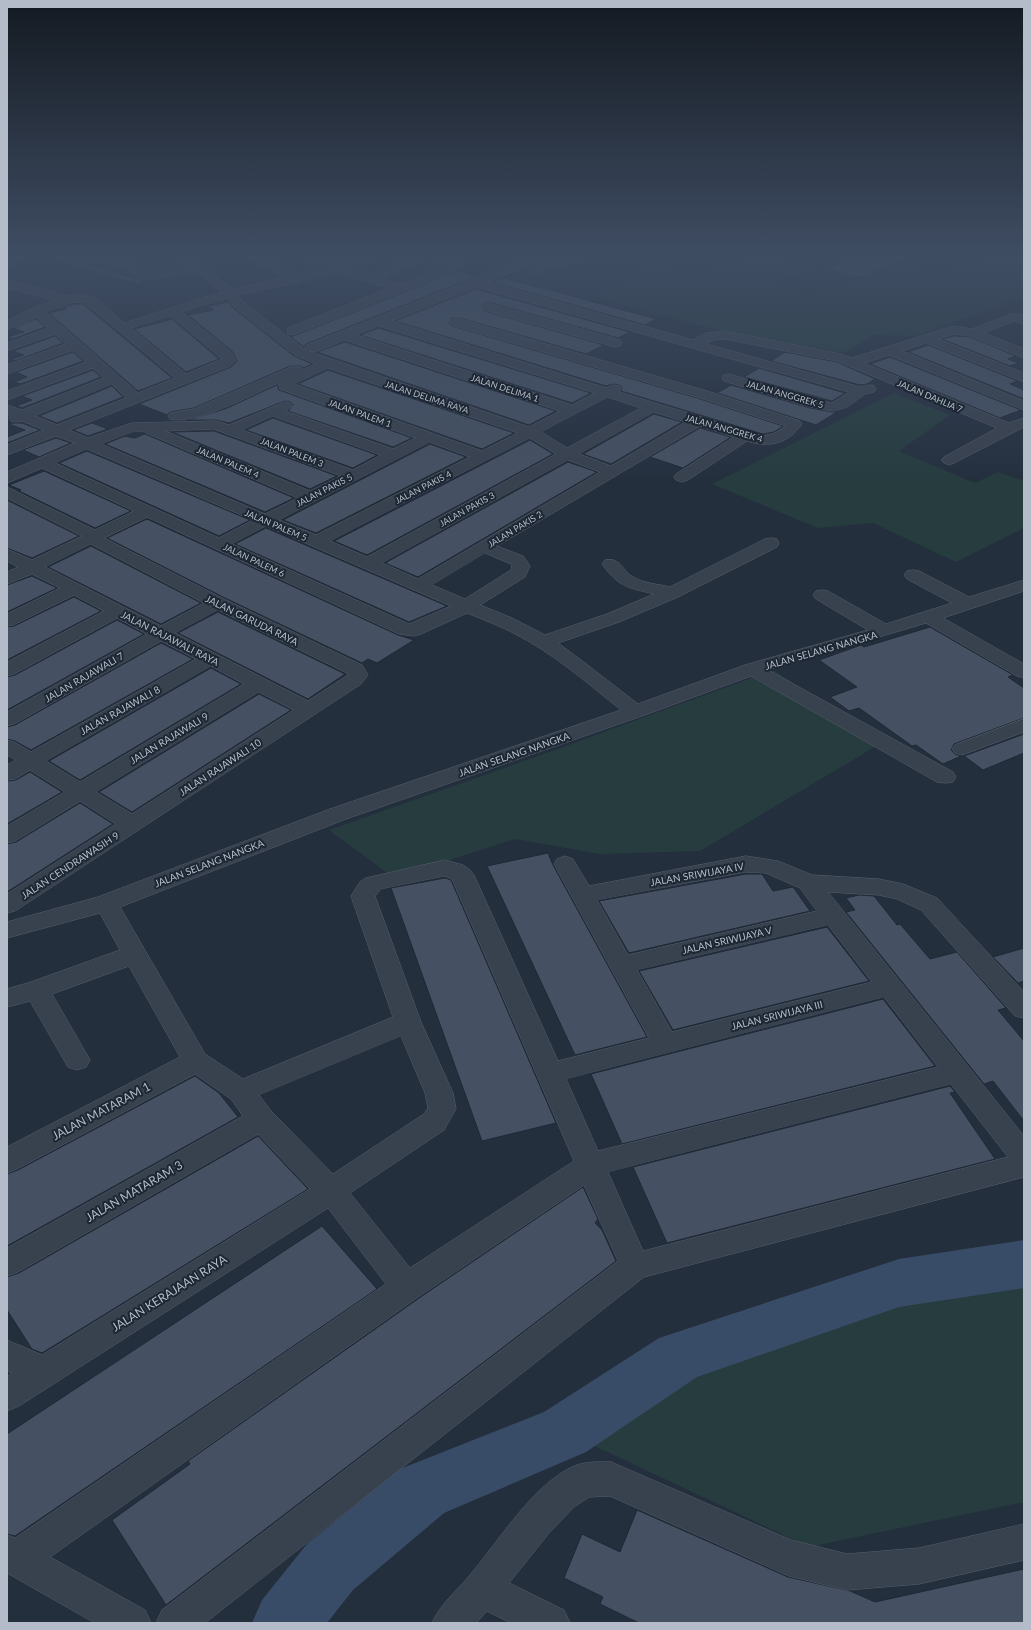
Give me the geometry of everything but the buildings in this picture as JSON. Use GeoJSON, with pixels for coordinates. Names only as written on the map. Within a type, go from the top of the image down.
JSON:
{"type":"FeatureCollection","features":[{"type":"Feature","properties":{"kind":"street"},"geometry":{"type":"LineString","coordinates":[[7,347],[53,330]]}},
{"type":"Feature","properties":{"kind":"street"},"geometry":{"type":"LineString","coordinates":[[57,330],[136,398]]}},
{"type":"Feature","properties":{"kind":"street"},"geometry":{"type":"LineString","coordinates":[[127,330],[184,379]]}},
{"type":"Feature","properties":{"kind":"street"},"geometry":{"type":"LineString","coordinates":[[7,450],[225,363],[229,360],[227,356],[196,330]]}},
{"type":"Feature","properties":{"kind":"street"},"geometry":{"type":"LineString","coordinates":[[272,330],[300,352],[320,359]]}},
{"type":"Feature","properties":{"kind":"street"},"geometry":{"type":"LineString","coordinates":[[84,419],[188,415],[200,412],[320,359],[347,336],[361,330]]}},
{"type":"Feature","properties":{"kind":"street","name":"JALAN ANGGREK 4"},"geometry":{"type":"LineString","coordinates":[[408,330],[762,441],[770,441],[791,429],[796,424],[702,394],[484,330]]}},
{"type":"Feature","properties":{"kind":"street"},"geometry":{"type":"LineString","coordinates":[[425,335],[437,330]]}},
{"type":"Feature","properties":{"kind":"street"},"geometry":{"type":"LineString","coordinates":[[569,330],[615,343]]}},
{"type":"Feature","properties":{"kind":"street"},"geometry":{"type":"LineString","coordinates":[[584,359],[642,330]]}},
{"type":"Feature","properties":{"kind":"street"},"geometry":{"type":"LineString","coordinates":[[642,330],[860,391],[895,381]]}},
{"type":"Feature","properties":{"kind":"street"},"geometry":{"type":"LineString","coordinates":[[852,362],[952,330]]}},
{"type":"Feature","properties":{"kind":"street"},"geometry":{"type":"LineString","coordinates":[[952,330],[966,332],[1024,354]]}},
{"type":"Feature","properties":{"kind":"street"},"geometry":{"type":"LineString","coordinates":[[966,332],[973,330]]}},
{"type":"Feature","properties":{"kind":"street"},"geometry":{"type":"LineString","coordinates":[[293,331],[320,359]]}},
{"type":"Feature","properties":{"kind":"street","name":"JALAN DELIMA 1"},"geometry":{"type":"LineString","coordinates":[[347,336],[572,410]]}},
{"type":"Feature","properties":{"kind":"street","name":"JALAN DAHLIA 7"},"geometry":{"type":"LineString","coordinates":[[694,345],[711,336],[725,336],[807,350],[852,362],[1009,428]]}},
{"type":"Feature","properties":{"kind":"street"},"geometry":{"type":"LineString","coordinates":[[926,339],[1024,378]]}},
{"type":"Feature","properties":{"kind":"street"},"geometry":{"type":"LineString","coordinates":[[1011,348],[1024,344]]}},
{"type":"Feature","properties":{"kind":"street"},"geometry":{"type":"LineString","coordinates":[[7,370],[75,345]]}},
{"type":"Feature","properties":{"kind":"street"},"geometry":{"type":"LineString","coordinates":[[890,351],[1024,406]]}},
{"type":"Feature","properties":{"kind":"street","name":"JALAN PALEM 1"},"geometry":{"type":"LineString","coordinates":[[320,359],[284,384],[285,386],[482,456]]}},
{"type":"Feature","properties":{"kind":"street","name":"JALAN DELIMA RAYA"},"geometry":{"type":"LineString","coordinates":[[320,359],[530,432],[566,454],[612,471]]}},
{"type":"Feature","properties":{"kind":"street"},"geometry":{"type":"LineString","coordinates":[[702,394],[755,362]]}},
{"type":"Feature","properties":{"kind":"street"},"geometry":{"type":"LineString","coordinates":[[7,396],[95,363]]}},
{"type":"Feature","properties":{"kind":"street","name":"JALAN PAKIS 4"},"geometry":{"type":"LineString","coordinates":[[316,542],[638,376]]}},
{"type":"Feature","properties":{"kind":"street","name":"JALAN ANGGREK 5"},"geometry":{"type":"LineString","coordinates":[[729,378],[816,404],[833,407],[842,404],[860,391]]}},
{"type":"Feature","properties":{"kind":"street"},"geometry":{"type":"LineString","coordinates":[[7,422],[113,379]]}},
{"type":"Feature","properties":{"kind":"street"},"geometry":{"type":"LineString","coordinates":[[231,430],[310,395]]}},
{"type":"Feature","properties":{"kind":"street","name":"JALAN PAKIS 3"},"geometry":{"type":"LineString","coordinates":[[368,564],[653,407]]}},
{"type":"Feature","properties":{"kind":"street","name":"JALAN PALEM 5"},"geometry":{"type":"LineString","coordinates":[[7,409],[418,586],[502,620],[543,642],[591,677],[635,712]]}},
{"type":"Feature","properties":{"kind":"street"},"geometry":{"type":"LineString","coordinates":[[272,411],[394,455]]}},
{"type":"Feature","properties":{"kind":"street","name":"JALAN PAKIS 2"},"geometry":{"type":"LineString","coordinates":[[418,586],[698,421]]}},
{"type":"Feature","properties":{"kind":"street"},"geometry":{"type":"LineString","coordinates":[[949,460],[1009,428],[1024,422]]}},
{"type":"Feature","properties":{"kind":"street","name":"JALAN PALEM 3"},"geometry":{"type":"LineString","coordinates":[[7,478],[86,444],[132,427],[146,428],[216,425],[353,476]]}},
{"type":"Feature","properties":{"kind":"street","name":"JALAN PALEM 4"},"geometry":{"type":"LineString","coordinates":[[146,428],[310,497]]}},
{"type":"Feature","properties":{"kind":"street"},"geometry":{"type":"LineString","coordinates":[[682,477],[745,436]]}},
{"type":"Feature","properties":{"kind":"street","name":"JALAN PAKIS 5"},"geometry":{"type":"LineString","coordinates":[[219,544],[429,438]]}},
{"type":"Feature","properties":{"kind":"street","name":"JALAN PALEM 6"},"geometry":{"type":"LineString","coordinates":[[43,463],[406,630],[414,630],[466,606],[519,573],[522,566],[517,560],[484,547]]}},
{"type":"Feature","properties":{"kind":"street"},"geometry":{"type":"LineString","coordinates":[[7,492],[90,538]]}},
{"type":"Feature","properties":{"kind":"street"},"geometry":{"type":"LineString","coordinates":[[7,501],[90,538]]}},
{"type":"Feature","properties":{"kind":"street"},"geometry":{"type":"LineString","coordinates":[[7,579],[146,511]]}},
{"type":"Feature","properties":{"kind":"street","name":"JALAN GARUDA RAYA"},"geometry":{"type":"LineString","coordinates":[[90,538],[218,604],[355,669],[358,675],[354,680],[308,709]]}},
{"type":"Feature","properties":{"kind":"street"},"geometry":{"type":"LineString","coordinates":[[543,642],[614,618],[672,593],[771,543]]}},
{"type":"Feature","properties":{"kind":"street","name":"JALAN RAJAWALI RAYA"},"geometry":{"type":"LineString","coordinates":[[7,554],[308,709]]}},
{"type":"Feature","properties":{"kind":"street"},"geometry":{"type":"LineString","coordinates":[[611,564],[625,579],[632,583],[672,593]]}},
{"type":"Feature","properties":{"kind":"street"},"geometry":{"type":"LineString","coordinates":[[913,575],[968,604]]}},
{"type":"Feature","properties":{"kind":"street","name":"JALAN SELANG NANGKA"},"geometry":{"type":"LineString","coordinates":[[7,930],[106,903],[338,814],[635,712],[752,669],[884,631],[1024,585]]}},
{"type":"Feature","properties":{"kind":"street"},"geometry":{"type":"LineString","coordinates":[[7,621],[73,589]]}},
{"type":"Feature","properties":{"kind":"street"},"geometry":{"type":"LineString","coordinates":[[822,596],[884,631]]}},
{"type":"Feature","properties":{"kind":"street","name":"JALAN RAJAWALI 7"},"geometry":{"type":"LineString","coordinates":[[7,720],[160,634],[218,604]]}},
{"type":"Feature","properties":{"kind":"street"},"geometry":{"type":"LineString","coordinates":[[7,670],[117,611]]}},
{"type":"Feature","properties":{"kind":"street"},"geometry":{"type":"LineString","coordinates":[[928,617],[1024,672]]}},
{"type":"Feature","properties":{"kind":"street","name":"JALAN RAJAWALI 8"},"geometry":{"type":"LineString","coordinates":[[7,774],[210,659]]}},
{"type":"Feature","properties":{"kind":"street"},"geometry":{"type":"LineString","coordinates":[[752,669],[944,777]]}},
{"type":"Feature","properties":{"kind":"street","name":"JALAN RAJAWALI 9"},"geometry":{"type":"LineString","coordinates":[[7,836],[258,684]]}},
{"type":"Feature","properties":{"kind":"street","name":"JALAN RAJAWALI 10"},"geometry":{"type":"LineString","coordinates":[[132,824],[308,709]]}},
{"type":"Feature","properties":{"kind":"street"},"geometry":{"type":"LineString","coordinates":[[962,749],[1024,725]]}},
{"type":"Feature","properties":{"kind":"street"},"geometry":{"type":"LineString","coordinates":[[7,746],[132,824]]}},
{"type":"Feature","properties":{"kind":"street","name":"JALAN CENDRAWASIH 9"},"geometry":{"type":"LineString","coordinates":[[7,905],[132,824]]}},
{"type":"Feature","properties":{"kind":"street"},"geometry":{"type":"LineString","coordinates":[[565,864],[664,1044]]}},
{"type":"Feature","properties":{"kind":"street","name":"JALAN SRIWIJAYA IV"},"geometry":{"type":"LineString","coordinates":[[582,895],[746,864],[770,866],[808,883]]}},
{"type":"Feature","properties":{"kind":"street"},"geometry":{"type":"LineString","coordinates":[[241,1091],[408,1022],[364,896],[368,888],[374,883],[445,868],[455,870],[462,875],[551,1073],[635,1266]]}},
{"type":"Feature","properties":{"kind":"street"},"geometry":{"type":"LineString","coordinates":[[808,883],[1024,1157]]}},
{"type":"Feature","properties":{"kind":"street"},"geometry":{"type":"LineString","coordinates":[[808,883],[879,887],[903,892],[929,904],[1024,1009]]}},
{"type":"Feature","properties":{"kind":"street"},"geometry":{"type":"LineString","coordinates":[[106,903],[196,1061],[241,1091],[261,1119],[332,1191],[407,1287]]}},
{"type":"Feature","properties":{"kind":"street","name":"JALAN SRIWIJAYA V"},"geometry":{"type":"LineString","coordinates":[[621,965],[834,915]]}},
{"type":"Feature","properties":{"kind":"street"},"geometry":{"type":"LineString","coordinates":[[7,998],[37,990],[135,954]]}},
{"type":"Feature","properties":{"kind":"street","name":"JALAN SRIWIJAYA III"},"geometry":{"type":"LineString","coordinates":[[551,1073],[890,986]]}},
{"type":"Feature","properties":{"kind":"street"},"geometry":{"type":"LineString","coordinates":[[37,990],[77,1060]]}},
{"type":"Feature","properties":{"kind":"street","name":"JALAN KERAJAAN RAYA"},"geometry":{"type":"LineString","coordinates":[[7,1395],[332,1191],[434,1122],[442,1109],[438,1093],[408,1022]]}},
{"type":"Feature","properties":{"kind":"street","name":"JALAN MATARAM 1"},"geometry":{"type":"LineString","coordinates":[[7,1161],[196,1061]]}},
{"type":"Feature","properties":{"kind":"street"},"geometry":{"type":"LineString","coordinates":[[132,1623],[12,1555],[407,1287],[591,1165],[957,1072]]}},
{"type":"Feature","properties":{"kind":"street","name":"JALAN MATARAM 3"},"geometry":{"type":"LineString","coordinates":[[7,1263],[261,1119]]}},
{"type":"Feature","properties":{"kind":"street"},"geometry":{"type":"LineString","coordinates":[[175,1623],[635,1266],[1024,1165]]}},
{"type":"Feature","properties":{"kind":"street"},"geometry":{"type":"LineString","coordinates":[[7,1355],[44,1372]]}},
{"type":"Feature","properties":{"kind":"street"},"geometry":{"type":"LineString","coordinates":[[451,1623],[482,1589],[536,1520],[562,1495],[583,1480],[611,1479],[789,1558],[847,1572],[919,1566],[1024,1542]]}},
{"type":"Feature","properties":{"kind":"street"},"geometry":{"type":"LineString","coordinates":[[482,1589],[551,1623]]}},
{"type":"Feature","properties":{"kind":"green space"},"geometry":{"type":"Polygon","coordinates":[[[721,330],[932,330],[916,336],[873,335],[844,353],[721,330]]]}},
{"type":"Feature","properties":{"kind":"green space"},"geometry":{"type":"Polygon","coordinates":[[[894,393],[950,415],[899,451],[975,483],[998,472],[1024,481],[1024,528],[956,562],[873,523],[818,528],[712,484],[894,393]]]}},
{"type":"Feature","properties":{"kind":"green space"},"geometry":{"type":"Polygon","coordinates":[[[773,670],[883,742],[700,851],[600,854],[515,839],[394,878],[329,830],[555,750],[773,670]]]}},
{"type":"Feature","properties":{"kind":"green space"},"geometry":{"type":"Polygon","coordinates":[[[1024,1264],[1024,1502],[809,1547],[565,1432],[679,1357],[899,1283],[1024,1264]]]}},
{"type":"Feature","properties":{"kind":"waterway"},"geometry":{"type":"LineString","coordinates":[[285,1623],[330,1567],[422,1491],[565,1432],[679,1357],[899,1283],[1024,1264]]}}]}
